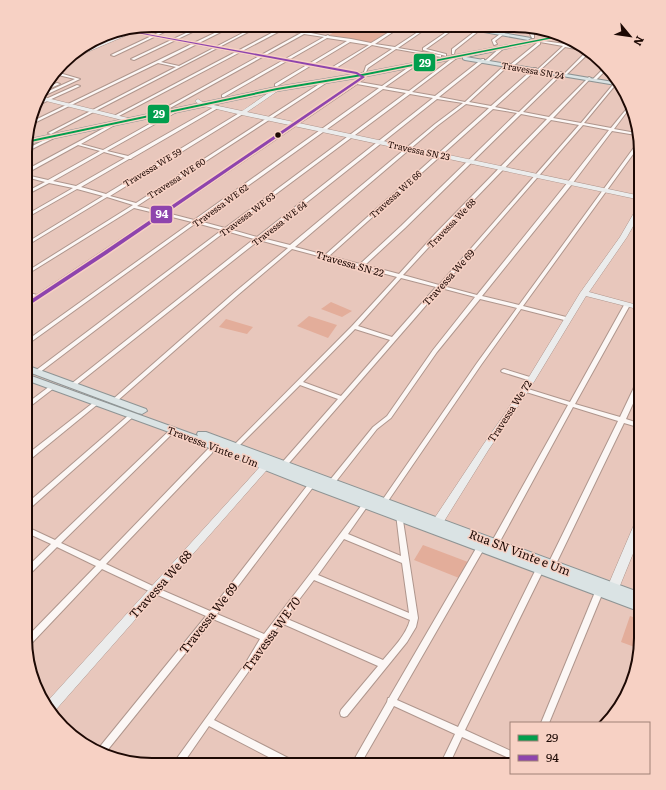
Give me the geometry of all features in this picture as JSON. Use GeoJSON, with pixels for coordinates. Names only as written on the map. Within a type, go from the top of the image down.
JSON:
{"type":"FeatureCollection","features":[{"type":"Feature","properties":{"kind":"main road"},"geometry":{"type":"LineString","coordinates":[[491,32],[534,39]]}},
{"type":"Feature","properties":{"kind":"main road"},"geometry":{"type":"LineString","coordinates":[[137,33],[308,65],[361,73]]}},
{"type":"Feature","properties":{"kind":"main road"},"geometry":{"type":"LineString","coordinates":[[89,50],[125,35]]}},
{"type":"Feature","properties":{"kind":"main road"},"geometry":{"type":"LineString","coordinates":[[457,55],[479,53],[502,48],[543,36]]}},
{"type":"Feature","properties":{"kind":"main road"},"geometry":{"type":"LineString","coordinates":[[45,99],[130,120],[222,96],[414,65],[495,44],[550,38]]}},
{"type":"Feature","properties":{"kind":"main road"},"geometry":{"type":"LineString","coordinates":[[473,49],[471,50],[472,52],[479,53]]}},
{"type":"Feature","properties":{"kind":"main road"},"geometry":{"type":"LineString","coordinates":[[33,140],[168,107],[276,87],[325,82],[443,55]]}},
{"type":"Feature","properties":{"kind":"main road","name":"Travessa SN 24"},"geometry":{"type":"LineString","coordinates":[[443,55],[457,55],[484,61],[611,82]]}},
{"type":"Feature","properties":{"kind":"main road","name":"Travessa WE 59"},"geometry":{"type":"LineString","coordinates":[[242,113],[276,87]]}},
{"type":"Feature","properties":{"kind":"main road","name":"Travessa SN 23"},"geometry":{"type":"LineString","coordinates":[[200,102],[217,108],[634,196]]}},
{"type":"Feature","properties":{"kind":"main road"},"geometry":{"type":"LineString","coordinates":[[33,137],[53,134]]}},
{"type":"Feature","properties":{"kind":"main road"},"geometry":{"type":"LineString","coordinates":[[634,218],[623,237],[584,293],[634,306]]}},
{"type":"Feature","properties":{"kind":"main road","name":"Travessa We 72"},"geometry":{"type":"LineString","coordinates":[[436,525],[486,447],[526,390],[531,379],[584,293]]}},
{"type":"Feature","properties":{"kind":"main road","name":"Travessa Vinte e Um"},"geometry":{"type":"LineString","coordinates":[[32,370],[236,446],[244,454]]}},
{"type":"Feature","properties":{"kind":"main road","name":"Travessa Vinte e Um"},"geometry":{"type":"LineString","coordinates":[[32,379],[96,403],[281,467],[300,475],[332,482],[384,502],[399,512]]}},
{"type":"Feature","properties":{"kind":"main road","name":"Travessa We 68"},"geometry":{"type":"LineString","coordinates":[[53,705],[268,463]]}},
{"type":"Feature","properties":{"kind":"main road","name":"Travessa Vinte e Um"},"geometry":{"type":"LineString","coordinates":[[300,475],[312,484],[366,504],[399,512]]}},
{"type":"Feature","properties":{"kind":"main road","name":"Rua SN Vinte e Um"},"geometry":{"type":"LineString","coordinates":[[399,512],[436,525],[495,542],[634,595]]}},
{"type":"Feature","properties":{"kind":"main road","name":"Rua SN Vinte e Um"},"geometry":{"type":"LineString","coordinates":[[436,525],[481,546],[634,604]]}},
{"type":"Feature","properties":{"kind":"main road"},"geometry":{"type":"LineString","coordinates":[[614,588],[634,538]]}},
{"type":"Feature","properties":{"kind":"street"},"geometry":{"type":"LineString","coordinates":[[113,55],[163,32]]}},
{"type":"Feature","properties":{"kind":"street"},"geometry":{"type":"LineString","coordinates":[[133,59],[192,32]]}},
{"type":"Feature","properties":{"kind":"street"},"geometry":{"type":"LineString","coordinates":[[36,121],[220,32]]}},
{"type":"Feature","properties":{"kind":"street"},"geometry":{"type":"LineString","coordinates":[[32,147],[94,111],[248,32]]}},
{"type":"Feature","properties":{"kind":"street"},"geometry":{"type":"LineString","coordinates":[[32,169],[77,144],[119,118],[276,32]]}},
{"type":"Feature","properties":{"kind":"street"},"geometry":{"type":"LineString","coordinates":[[168,107],[305,32],[373,44],[398,46]]}},
{"type":"Feature","properties":{"kind":"street"},"geometry":{"type":"LineString","coordinates":[[332,69],[391,32]]}},
{"type":"Feature","properties":{"kind":"street"},"geometry":{"type":"LineString","coordinates":[[32,301],[363,78],[361,73],[367,67],[420,32]]}},
{"type":"Feature","properties":{"kind":"street"},"geometry":{"type":"LineString","coordinates":[[443,55],[424,49],[448,32]]}},
{"type":"Feature","properties":{"kind":"street","name":"Travessa WE 63"},"geometry":{"type":"LineString","coordinates":[[37,372],[410,92],[457,55],[453,50],[476,32]]}},
{"type":"Feature","properties":{"kind":"street"},"geometry":{"type":"LineString","coordinates":[[495,44],[494,41],[506,32]]}},
{"type":"Feature","properties":{"kind":"street"},"geometry":{"type":"LineString","coordinates":[[114,401],[237,293],[409,148],[539,43],[534,39],[532,34]]}},
{"type":"Feature","properties":{"kind":"street"},"geometry":{"type":"LineString","coordinates":[[222,96],[328,36]]}},
{"type":"Feature","properties":{"kind":"street"},"geometry":{"type":"LineString","coordinates":[[534,39],[566,44]]}},
{"type":"Feature","properties":{"kind":"street"},"geometry":{"type":"LineString","coordinates":[[276,87],[308,65],[351,40]]}},
{"type":"Feature","properties":{"kind":"street"},"geometry":{"type":"LineString","coordinates":[[377,41],[443,55]]}},
{"type":"Feature","properties":{"kind":"street"},"geometry":{"type":"LineString","coordinates":[[537,70],[566,44]]}},
{"type":"Feature","properties":{"kind":"street","name":"Travessa WE 64"},"geometry":{"type":"LineString","coordinates":[[73,386],[502,48]]}},
{"type":"Feature","properties":{"kind":"street"},"geometry":{"type":"LineString","coordinates":[[361,266],[583,54]]}},
{"type":"Feature","properties":{"kind":"street"},"geometry":{"type":"LineString","coordinates":[[158,62],[180,66]]}},
{"type":"Feature","properties":{"kind":"street","name":"Travessa WE 62"},"geometry":{"type":"LineString","coordinates":[[32,339],[137,262],[197,222],[414,65]]}},
{"type":"Feature","properties":{"kind":"street","name":"Travessa WE 66"},"geometry":{"type":"LineString","coordinates":[[326,256],[492,107],[537,70]]}},
{"type":"Feature","properties":{"kind":"street"},"geometry":{"type":"LineString","coordinates":[[502,168],[551,118],[602,71]]}},
{"type":"Feature","properties":{"kind":"street"},"geometry":{"type":"LineString","coordinates":[[47,93],[78,79],[61,74]]}},
{"type":"Feature","properties":{"kind":"street"},"geometry":{"type":"LineString","coordinates":[[52,86],[72,77]]}},
{"type":"Feature","properties":{"kind":"street","name":"Travessa WE 60"},"geometry":{"type":"LineString","coordinates":[[32,270],[325,82]]}},
{"type":"Feature","properties":{"kind":"street"},"geometry":{"type":"LineString","coordinates":[[357,82],[632,133]]}},
{"type":"Feature","properties":{"kind":"street"},"geometry":{"type":"LineString","coordinates":[[43,102],[78,86]]}},
{"type":"Feature","properties":{"kind":"street","name":"Travessa We 69"},"geometry":{"type":"LineString","coordinates":[[281,467],[614,86]]}},
{"type":"Feature","properties":{"kind":"street"},"geometry":{"type":"LineString","coordinates":[[32,190],[180,108]]}},
{"type":"Feature","properties":{"kind":"street"},"geometry":{"type":"LineString","coordinates":[[32,214],[217,108]]}},
{"type":"Feature","properties":{"kind":"street"},"geometry":{"type":"LineString","coordinates":[[332,482],[375,428],[389,417],[435,351],[626,110]]}},
{"type":"Feature","properties":{"kind":"street","name":"Travessa WE 59"},"geometry":{"type":"LineString","coordinates":[[32,241],[242,113]]}},
{"type":"Feature","properties":{"kind":"street"},"geometry":{"type":"LineString","coordinates":[[77,144],[130,158]]}},
{"type":"Feature","properties":{"kind":"street"},"geometry":{"type":"LineString","coordinates":[[384,502],[520,308],[634,150]]}},
{"type":"Feature","properties":{"kind":"street","name":"Travessa We 68"},"geometry":{"type":"LineString","coordinates":[[400,277],[502,168]]}},
{"type":"Feature","properties":{"kind":"street","name":"Travessa SN 22"},"geometry":{"type":"LineString","coordinates":[[32,174],[106,195],[134,205],[258,239],[520,308],[568,319]]}},
{"type":"Feature","properties":{"kind":"street","name":"Travessa SN 22"},"geometry":{"type":"LineString","coordinates":[[32,177],[50,180]]}},
{"type":"Feature","properties":{"kind":"street"},"geometry":{"type":"LineString","coordinates":[[236,446],[354,327],[400,277]]}},
{"type":"Feature","properties":{"kind":"street"},"geometry":{"type":"LineString","coordinates":[[32,295],[37,297]]}},
{"type":"Feature","properties":{"kind":"street"},"geometry":{"type":"LineString","coordinates":[[495,542],[627,305]]}},
{"type":"Feature","properties":{"kind":"street"},"geometry":{"type":"LineString","coordinates":[[354,327],[393,339]]}},
{"type":"Feature","properties":{"kind":"street"},"geometry":{"type":"LineString","coordinates":[[504,372],[531,379]]}},
{"type":"Feature","properties":{"kind":"street"},"geometry":{"type":"LineString","coordinates":[[299,383],[341,398]]}},
{"type":"Feature","properties":{"kind":"street"},"geometry":{"type":"LineString","coordinates":[[32,402],[52,387]]}},
{"type":"Feature","properties":{"kind":"street"},"geometry":{"type":"LineString","coordinates":[[526,390],[634,424]]}},
{"type":"Feature","properties":{"kind":"street"},"geometry":{"type":"LineString","coordinates":[[552,564],[634,394]]}},
{"type":"Feature","properties":{"kind":"street"},"geometry":{"type":"LineString","coordinates":[[32,454],[96,403]]}},
{"type":"Feature","properties":{"kind":"street"},"geometry":{"type":"LineString","coordinates":[[32,503],[132,415]]}},
{"type":"Feature","properties":{"kind":"street"},"geometry":{"type":"LineString","coordinates":[[32,567],[173,430]]}},
{"type":"Feature","properties":{"kind":"street"},"geometry":{"type":"LineString","coordinates":[[32,638],[210,451]]}},
{"type":"Feature","properties":{"kind":"street","name":"Travessa We 69"},"geometry":{"type":"LineString","coordinates":[[104,748],[212,614],[312,484]]}},
{"type":"Feature","properties":{"kind":"street","name":"Travessa WE 70"},"geometry":{"type":"LineString","coordinates":[[181,758],[265,638],[366,504]]}},
{"type":"Feature","properties":{"kind":"street"},"geometry":{"type":"LineString","coordinates":[[344,713],[408,634],[414,618],[399,512]]}},
{"type":"Feature","properties":{"kind":"street"},"geometry":{"type":"LineString","coordinates":[[32,532],[58,543],[154,590],[265,638]]}},
{"type":"Feature","properties":{"kind":"street"},"geometry":{"type":"LineString","coordinates":[[343,535],[406,561]]}},
{"type":"Feature","properties":{"kind":"street"},"geometry":{"type":"LineString","coordinates":[[359,758],[481,546]]}},
{"type":"Feature","properties":{"kind":"street"},"geometry":{"type":"LineString","coordinates":[[447,758],[540,569]]}},
{"type":"Feature","properties":{"kind":"street"},"geometry":{"type":"LineString","coordinates":[[313,576],[414,618]]}},
{"type":"Feature","properties":{"kind":"street"},"geometry":{"type":"LineString","coordinates":[[545,722],[599,592]]}},
{"type":"Feature","properties":{"kind":"street"},"geometry":{"type":"LineString","coordinates":[[279,619],[383,664]]}},
{"type":"Feature","properties":{"kind":"street"},"geometry":{"type":"LineString","coordinates":[[391,701],[510,755]]}},
{"type":"Feature","properties":{"kind":"street"},"geometry":{"type":"LineString","coordinates":[[208,720],[280,758]]}},
{"type":"Feature","properties":{"kind":"shaded area"},"geometry":{"type":"Polygon","coordinates":[[[334,32],[388,33],[373,43],[329,35],[334,32]]]}},
{"type":"Feature","properties":{"kind":"shaded area"},"geometry":{"type":"Polygon","coordinates":[[[331,302],[352,311],[342,317],[321,309],[331,302]]]}},
{"type":"Feature","properties":{"kind":"shaded area"},"geometry":{"type":"Polygon","coordinates":[[[309,316],[337,325],[328,338],[297,326],[309,316]]]}},
{"type":"Feature","properties":{"kind":"shaded area"},"geometry":{"type":"Polygon","coordinates":[[[226,319],[253,327],[247,334],[219,327],[226,319]]]}},
{"type":"Feature","properties":{"kind":"shaded area"},"geometry":{"type":"Polygon","coordinates":[[[423,545],[468,562],[459,578],[414,560],[423,545]]]}},
{"type":"Feature","properties":{"kind":"shaded area"},"geometry":{"type":"Polygon","coordinates":[[[630,616],[634,617],[634,647],[621,642],[630,616]]]}},
{"type":"Feature","properties":{"kind":"transit line","name":"94"},"geometry":{"type":"LineString","coordinates":[[32,301],[363,77],[357,73],[138,33]]}},
{"type":"Feature","properties":{"kind":"transit line","name":"29"},"geometry":{"type":"LineString","coordinates":[[33,141],[277,89],[362,75],[552,38]]}}]}
